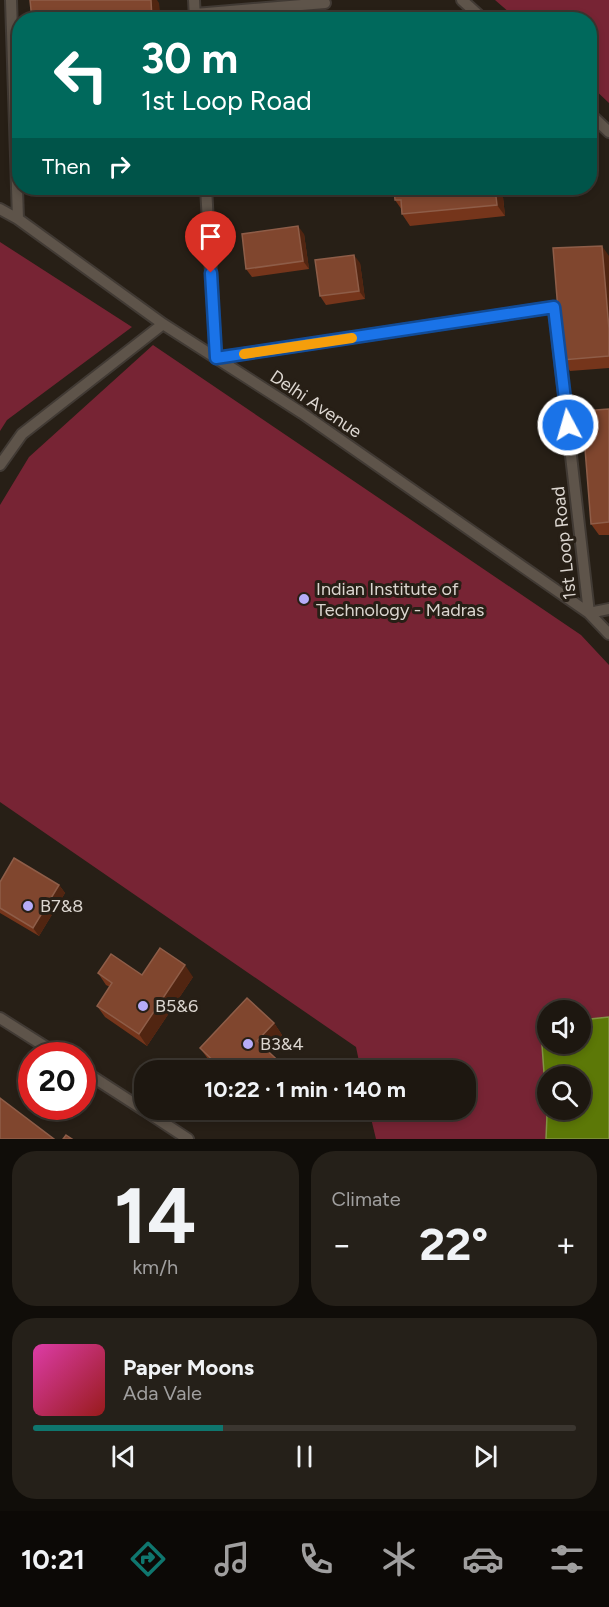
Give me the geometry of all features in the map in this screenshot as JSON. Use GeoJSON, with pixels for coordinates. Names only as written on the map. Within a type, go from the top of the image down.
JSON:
{"type":"FeatureCollection","features":[{"type":"Feature","properties":{"kind":"lane"},"geometry":{"type":"LineString","coordinates":[[11,0],[12,25]]}},
{"type":"Feature","properties":{"kind":"lane"},"geometry":{"type":"LineString","coordinates":[[462,0],[475,12]]}},
{"type":"Feature","properties":{"kind":"lane"},"geometry":{"type":"LineString","coordinates":[[235,12],[325,3]]}},
{"type":"Feature","properties":{"kind":"lane"},"geometry":{"type":"LineString","coordinates":[[597,121],[609,132]]}},
{"type":"Feature","properties":{"kind":"lane"},"geometry":{"type":"LineString","coordinates":[[18,195],[18,219]]}},
{"type":"Feature","properties":{"kind":"lane"},"geometry":{"type":"LineString","coordinates":[[206,195],[216,358]]}},
{"type":"Feature","properties":{"kind":"lane","name":"Delhi Avenue"},"geometry":{"type":"LineString","coordinates":[[0,209],[18,219],[163,324],[302,413],[589,613],[609,634]]}},
{"type":"Feature","properties":{"kind":"lane","name":"1st Loop Road"},"geometry":{"type":"LineString","coordinates":[[216,358],[554,307],[589,613]]}},
{"type":"Feature","properties":{"kind":"lane"},"geometry":{"type":"LineString","coordinates":[[0,465],[22,434],[163,324]]}},
{"type":"Feature","properties":{"kind":"lane"},"geometry":{"type":"LineString","coordinates":[[589,613],[609,609]]}},
{"type":"Feature","properties":{"kind":"lane"},"geometry":{"type":"LineString","coordinates":[[0,1018],[38,1042]]}},
{"type":"Feature","properties":{"kind":"lane"},"geometry":{"type":"LineString","coordinates":[[96,1079],[134,1104]]}},
{"type":"Feature","properties":{"kind":"lane"},"geometry":{"type":"LineString","coordinates":[[159,1120],[188,1139]]}},
{"type":"Feature","properties":{"kind":"shaded area"},"geometry":{"type":"Polygon","coordinates":[[[495,0],[609,0],[609,103],[597,92],[597,12],[509,12],[495,0]]]}},
{"type":"Feature","properties":{"kind":"shaded area"},"geometry":{"type":"Polygon","coordinates":[[[0,242],[132,327],[7,420],[0,431],[0,242]]]}},
{"type":"Feature","properties":{"kind":"shaded area"},"geometry":{"type":"Polygon","coordinates":[[[153,345],[581,635],[609,665],[609,1139],[376,1139],[371,1120],[476,1120],[476,1060],[359,1060],[356,1047],[0,802],[0,505],[29,457],[153,345]]]}},
{"type":"Feature","properties":{"kind":"shaded area"},"geometry":{"type":"Polygon","coordinates":[[[609,1017],[609,1139],[546,1139],[547,1120],[591,1120],[591,1066],[544,1066],[543,1054],[591,1054],[591,1019],[609,1017]]]}},
{"type":"Feature","properties":{"kind":"building"},"geometry":{"type":"Polygon","coordinates":[[[30,0],[151,0],[152,12],[31,12],[30,0]]]}},
{"type":"Feature","properties":{"kind":"building"},"geometry":{"type":"Polygon","coordinates":[[[395,195],[496,195],[497,205],[402,214],[401,200],[395,200],[395,195]]]}},
{"type":"Feature","properties":{"kind":"building"},"geometry":{"type":"Polygon","coordinates":[[[298,226],[303,261],[246,269],[242,234],[298,226]]]}},
{"type":"Feature","properties":{"kind":"building"},"geometry":{"type":"Polygon","coordinates":[[[602,246],[609,356],[562,360],[553,248],[602,246]]]}},
{"type":"Feature","properties":{"kind":"building"},"geometry":{"type":"Polygon","coordinates":[[[354,255],[359,291],[320,296],[315,260],[354,255]]]}},
{"type":"Feature","properties":{"kind":"building"},"geometry":{"type":"Polygon","coordinates":[[[609,409],[609,522],[591,524],[582,411],[609,409]]]}},
{"type":"Feature","properties":{"kind":"building","name":"B7&8"},"geometry":{"type":"Polygon","coordinates":[[[14,858],[59,885],[33,928],[0,908],[0,882],[14,858]]]}},
{"type":"Feature","properties":{"kind":"building","name":"B5&6"},"geometry":{"type":"Polygon","coordinates":[[[160,948],[185,965],[139,1034],[97,1006],[112,983],[98,973],[111,954],[142,975],[160,948]]]}},
{"type":"Feature","properties":{"kind":"building","name":"B3&4"},"geometry":{"type":"Polygon","coordinates":[[[247,998],[274,1023],[257,1041],[277,1060],[213,1060],[200,1048],[247,998]]]}},
{"type":"Feature","properties":{"kind":"building"},"geometry":{"type":"Polygon","coordinates":[[[0,1098],[18,1112],[18,1120],[29,1120],[54,1139],[0,1139],[0,1098]]]}},
{"type":"Feature","properties":{"kind":"slow traffic"},"geometry":{"type":"LineString","coordinates":[[244,354],[352,338]]}},
{"type":"Feature","properties":{"kind":"place","name":"Indian Institute of Technology - Madras"},"geometry":{"type":"Point","coordinates":[304,599]}},
{"type":"Feature","properties":{"kind":"place","name":"B7&8"},"geometry":{"type":"Point","coordinates":[28,906]}},
{"type":"Feature","properties":{"kind":"place","name":"B5&6"},"geometry":{"type":"Point","coordinates":[143,1006]}},
{"type":"Feature","properties":{"kind":"place","name":"B3&4"},"geometry":{"type":"Point","coordinates":[248,1044]}},
{"type":"Feature","properties":{"kind":"route"},"geometry":{"type":"LineString","coordinates":[[211,273],[216,358],[554,307],[568,425]]}}]}
